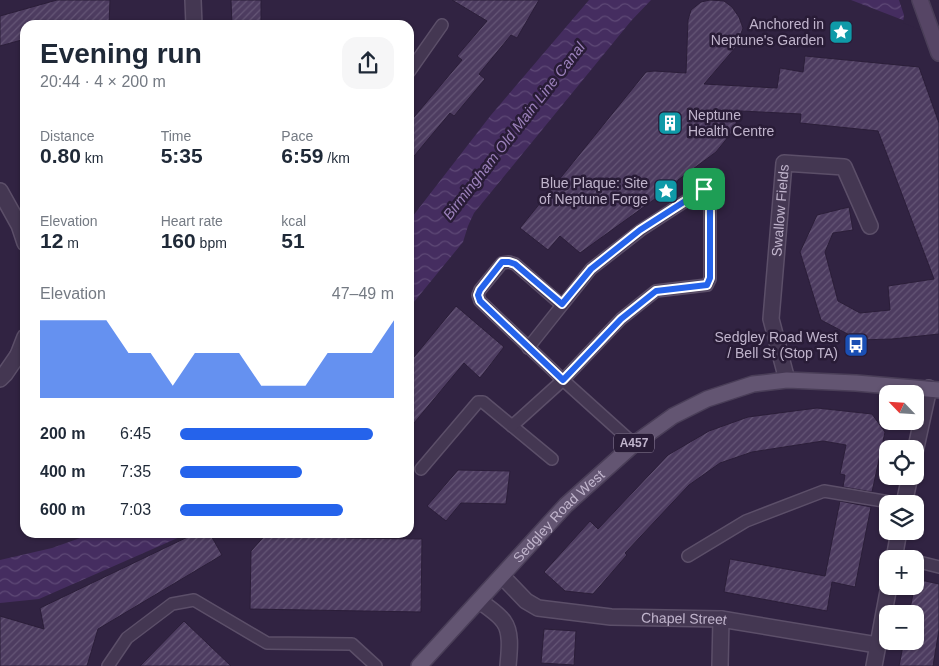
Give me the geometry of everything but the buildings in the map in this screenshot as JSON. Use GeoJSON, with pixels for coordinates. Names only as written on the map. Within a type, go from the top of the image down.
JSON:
{"type":"FeatureCollection","features":[{"type":"Feature","properties":{"kind":"main road"},"geometry":{"type":"LineString","coordinates":[[920,0],[936,47]]}},
{"type":"Feature","properties":{"kind":"main road","name":"Sedgley Road West"},"geometry":{"type":"LineString","coordinates":[[419,666],[566,505],[634,444],[673,416],[706,399],[753,384],[787,380],[856,382],[936,388]]}},
{"type":"Feature","properties":{"kind":"street"},"geometry":{"type":"LineString","coordinates":[[193,0],[194,20]]}},
{"type":"Feature","properties":{"kind":"street","name":"Swallow Fields"},"geometry":{"type":"LineString","coordinates":[[787,380],[771,318],[784,162],[844,167],[870,226]]}},
{"type":"Feature","properties":{"kind":"street"},"geometry":{"type":"LineString","coordinates":[[0,191],[20,228]]}},
{"type":"Feature","properties":{"kind":"street"},"geometry":{"type":"LineString","coordinates":[[0,378],[20,358]]}},
{"type":"Feature","properties":{"kind":"street"},"geometry":{"type":"LineString","coordinates":[[919,440],[936,388]]}},
{"type":"Feature","properties":{"kind":"street","name":"Chapel Street"},"geometry":{"type":"LineString","coordinates":[[502,576],[526,601],[538,608],[611,617],[720,619],[877,645]]}},
{"type":"Feature","properties":{"kind":"street"},"geometry":{"type":"LineString","coordinates":[[874,666],[887,595]]}},
{"type":"Feature","properties":{"kind":"street"},"geometry":{"type":"LineString","coordinates":[[480,601],[504,622],[508,633],[508,666]]}},
{"type":"Feature","properties":{"kind":"street"},"geometry":{"type":"LineString","coordinates":[[720,619],[720,666]]}},
{"type":"Feature","properties":{"kind":"lane"},"geometry":{"type":"LineString","coordinates":[[414,65],[442,26]]}},
{"type":"Feature","properties":{"kind":"lane"},"geometry":{"type":"LineString","coordinates":[[512,426],[563,380],[621,319],[656,291],[707,285],[710,278],[710,192],[708,189],[704,189],[640,230],[591,269],[528,348]]}},
{"type":"Feature","properties":{"kind":"lane"},"geometry":{"type":"LineString","coordinates":[[562,304],[515,264],[509,262],[502,262],[478,295],[480,301],[528,348],[634,444]]}},
{"type":"Feature","properties":{"kind":"lane"},"geometry":{"type":"LineString","coordinates":[[421,469],[478,402],[482,402],[552,459]]}},
{"type":"Feature","properties":{"kind":"lane"},"geometry":{"type":"LineString","coordinates":[[688,556],[746,521],[824,491],[879,500]]}},
{"type":"Feature","properties":{"kind":"lane"},"geometry":{"type":"LineString","coordinates":[[924,563],[939,567]]}},
{"type":"Feature","properties":{"kind":"lane"},"geometry":{"type":"LineString","coordinates":[[108,666],[127,638],[172,604],[194,600],[267,643],[352,644],[376,666]]}},
{"type":"Feature","properties":{"kind":"water","name":"Birmingham Old Main Line Canal"},"geometry":{"type":"Polygon","coordinates":[[[589,0],[651,0],[631,21],[474,213],[463,242],[414,302],[414,215],[491,115],[589,0]]]}},
{"type":"Feature","properties":{"kind":"water"},"geometry":{"type":"Polygon","coordinates":[[[851,0],[926,0],[939,34],[851,0]]]}},
{"type":"Feature","properties":{"kind":"water"},"geometry":{"type":"Polygon","coordinates":[[[80,538],[178,538],[39,599],[0,603],[0,560],[52,548],[80,538]]]}},
{"type":"Feature","properties":{"kind":"pier"},"geometry":{"type":"Polygon","coordinates":[[[899,0],[933,0],[939,3],[939,37],[903,23],[904,15],[899,0]]]}},
{"type":"Feature","properties":{"kind":"place","name":"Anchored in Neptune's Garden"},"geometry":{"type":"Point","coordinates":[841,32]}},
{"type":"Feature","properties":{"kind":"place","name":"Neptune Health Centre"},"geometry":{"type":"Point","coordinates":[670,123]}},
{"type":"Feature","properties":{"kind":"place","name":"Blue Plaque: Site of Neptune Forge"},"geometry":{"type":"Point","coordinates":[666,191]}},
{"type":"Feature","properties":{"kind":"place","name":"Sedgley Road West / Bell St (Stop TA)"},"geometry":{"type":"Point","coordinates":[856,345]}},
{"type":"Feature","properties":{"kind":"route"},"geometry":{"type":"LineString","coordinates":[[704,189],[708,189],[710,192],[710,278],[707,285],[656,291],[621,319],[563,380],[480,301],[478,295],[480,290],[502,262],[509,262],[515,264],[562,304],[591,269],[640,230],[704,189]]}}]}
